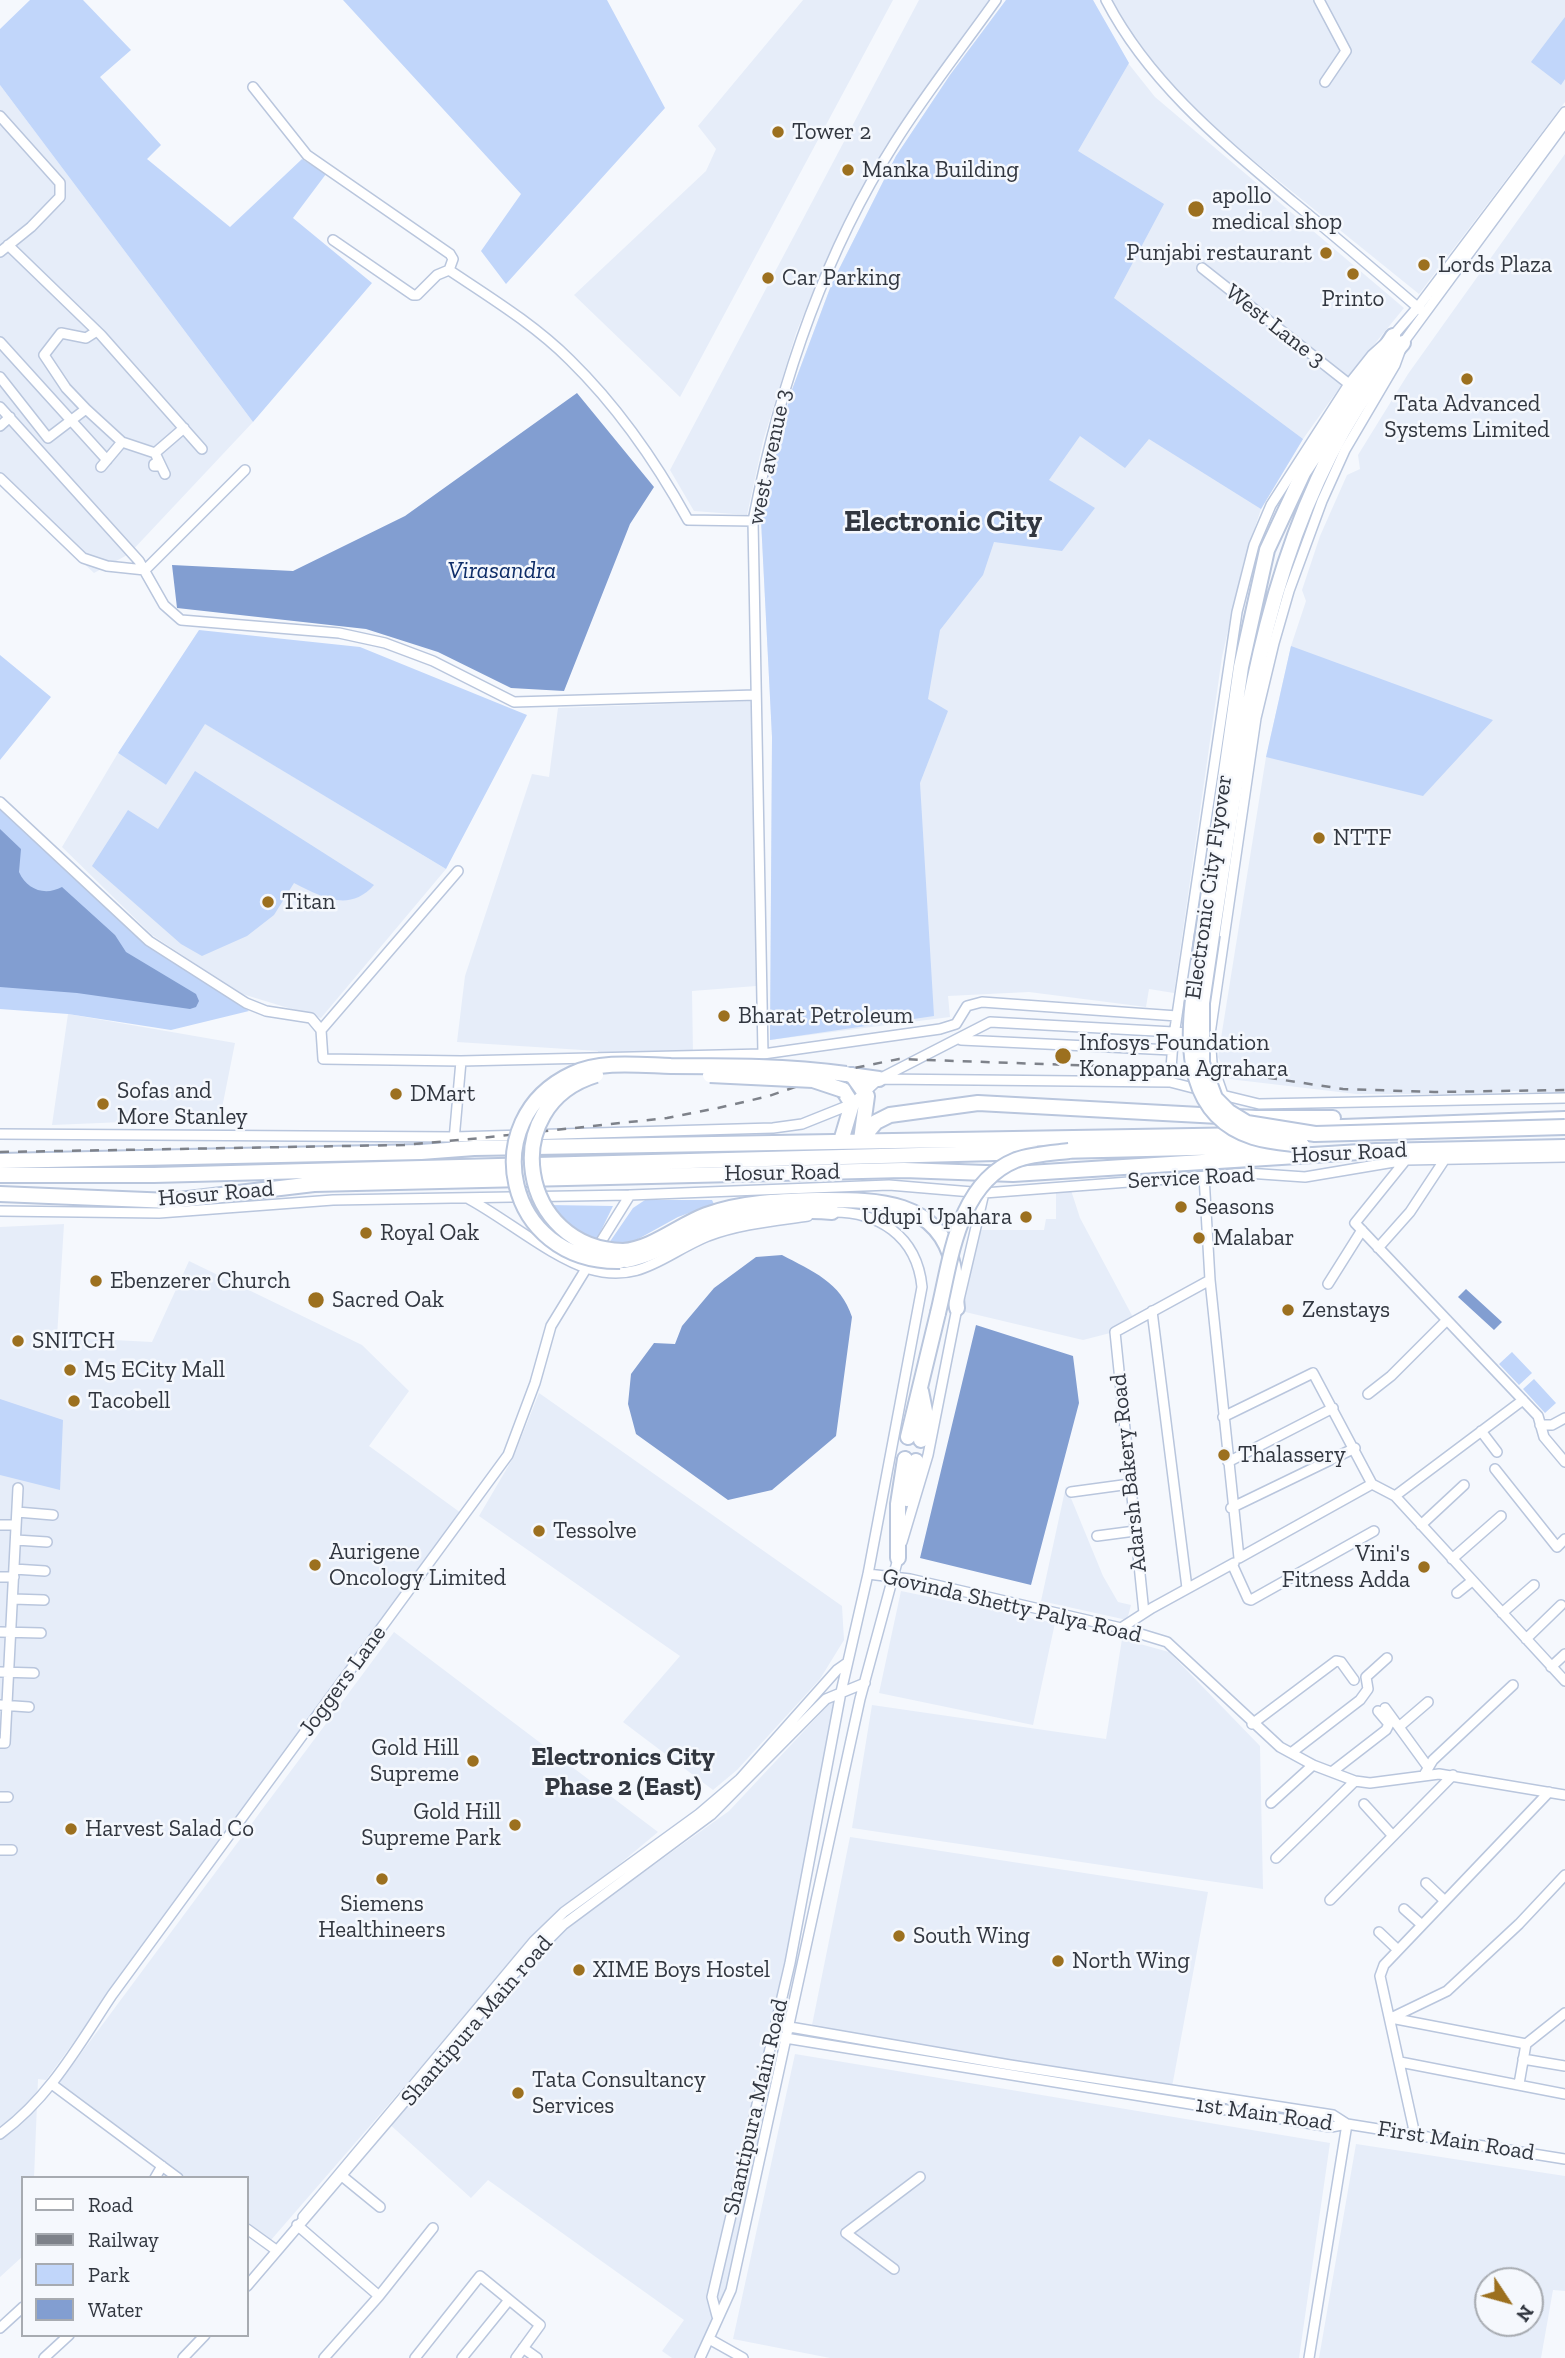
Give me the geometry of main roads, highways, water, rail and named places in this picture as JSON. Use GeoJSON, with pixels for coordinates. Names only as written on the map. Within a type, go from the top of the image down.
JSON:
{"type":"FeatureCollection","features":[{"type":"Feature","properties":{"kind":"highway","name":"Electronic City Flyover"},"geometry":{"type":"LineString","coordinates":[[1565,1127],[1315,1134],[1247,1124],[1215,1098],[1202,1063],[1202,1003],[1208,934],[1241,667],[1267,550],[1303,473],[1398,339],[1346,425],[1319,477],[1285,562],[1252,678],[1208,934],[1189,1039],[1194,1078],[1200,1092],[1219,1116],[1255,1138],[1302,1145],[1565,1138]]}},
{"type":"Feature","properties":{"kind":"highway"},"geometry":{"type":"LineString","coordinates":[[879,1079],[746,1065],[614,1065],[574,1072],[557,1081],[544,1093],[522,1123],[517,1141],[515,1176],[523,1207],[535,1227],[568,1252],[600,1262],[622,1256],[681,1226],[734,1207],[785,1200],[877,1200],[909,1210],[927,1222],[940,1237],[953,1264],[957,1308]]}},
{"type":"Feature","properties":{"kind":"highway"},"geometry":{"type":"LineString","coordinates":[[832,1212],[797,1209],[749,1213],[714,1223],[644,1256],[622,1256],[574,1237],[553,1219],[537,1195],[531,1169],[534,1139],[546,1111],[567,1088],[598,1074],[626,1072],[779,1077],[824,1083],[843,1090],[852,1104],[841,1141]]}},
{"type":"Feature","properties":{"kind":"highway"},"geometry":{"type":"LineString","coordinates":[[849,1075],[866,1092],[867,1109],[860,1141]]}},
{"type":"Feature","properties":{"kind":"highway"},"geometry":{"type":"LineString","coordinates":[[860,1141],[876,1122],[890,1115],[978,1103],[1256,1118],[1391,1119],[1565,1112]]}},
{"type":"Feature","properties":{"kind":"highway","name":"Hosur Road"},"geometry":{"type":"LineString","coordinates":[[0,1161],[454,1143],[1239,1136],[1350,1125],[1565,1119]]}},
{"type":"Feature","properties":{"kind":"highway"},"geometry":{"type":"LineString","coordinates":[[0,1175],[154,1175],[1302,1145]]}},
{"type":"Feature","properties":{"kind":"highway","name":"Hosur Road"},"geometry":{"type":"LineString","coordinates":[[0,1194],[171,1201],[314,1184],[904,1170],[1013,1174],[1376,1151],[1565,1147]]}},
{"type":"Feature","properties":{"kind":"highway"},"geometry":{"type":"LineString","coordinates":[[915,1438],[920,1386],[938,1312],[961,1221],[977,1191],[1001,1168],[1016,1160],[1069,1151]]}},
{"type":"Feature","properties":{"kind":"highway"},"geometry":{"type":"LineString","coordinates":[[898,1558],[897,1537],[911,1460]]}},
{"type":"Feature","properties":{"kind":"water","name":"Virasandra"},"geometry":{"type":"Polygon","coordinates":[[[577,393],[654,487],[630,524],[564,691],[511,688],[438,652],[366,629],[177,608],[172,565],[293,571],[405,516],[577,393]]]}},
{"type":"Feature","properties":{"kind":"water"},"geometry":{"type":"Polygon","coordinates":[[[0,829],[21,849],[19,872],[27,883],[43,891],[62,887],[115,935],[126,952],[196,994],[199,1001],[196,1007],[190,1009],[77,993],[0,987],[0,829]]]}},
{"type":"Feature","properties":{"kind":"water"},"geometry":{"type":"Polygon","coordinates":[[[782,1255],[833,1286],[841,1295],[852,1317],[836,1436],[772,1490],[728,1500],[636,1434],[628,1404],[631,1374],[654,1343],[675,1344],[682,1326],[714,1288],[756,1257],[782,1255]]]}},
{"type":"Feature","properties":{"kind":"water"},"geometry":{"type":"Polygon","coordinates":[[[1466,1289],[1502,1322],[1494,1330],[1458,1297],[1466,1289]]]}},
{"type":"Feature","properties":{"kind":"water"},"geometry":{"type":"Polygon","coordinates":[[[976,1325],[1073,1356],[1079,1403],[1031,1585],[920,1558],[976,1325]]]}},
{"type":"Feature","properties":{"kind":"railway"},"geometry":{"type":"LineString","coordinates":[[0,1152],[404,1145],[481,1138],[667,1118],[769,1096],[844,1070],[899,1059],[1157,1068],[1257,1076],[1343,1089],[1434,1092],[1565,1090]]}},
{"type":"Feature","properties":{"kind":"place","name":"Tower 2"},"geometry":{"type":"Point","coordinates":[778,132]}},
{"type":"Feature","properties":{"kind":"place","name":"Manka Building"},"geometry":{"type":"Point","coordinates":[848,170]}},
{"type":"Feature","properties":{"kind":"place","name":"apollo medical shop"},"geometry":{"type":"Point","coordinates":[1196,209]}},
{"type":"Feature","properties":{"kind":"place","name":"Punjabi restaurant"},"geometry":{"type":"Point","coordinates":[1326,253]}},
{"type":"Feature","properties":{"kind":"place","name":"Lords Plaza"},"geometry":{"type":"Point","coordinates":[1424,265]}},
{"type":"Feature","properties":{"kind":"place","name":"Printo"},"geometry":{"type":"Point","coordinates":[1353,274]}},
{"type":"Feature","properties":{"kind":"place","name":"Car Parking"},"geometry":{"type":"Point","coordinates":[768,278]}},
{"type":"Feature","properties":{"kind":"place","name":"Tata Advanced Systems Limited"},"geometry":{"type":"Point","coordinates":[1467,379]}},
{"type":"Feature","properties":{"kind":"place","name":"NTTF"},"geometry":{"type":"Point","coordinates":[1319,838]}},
{"type":"Feature","properties":{"kind":"place","name":"Titan"},"geometry":{"type":"Point","coordinates":[268,902]}},
{"type":"Feature","properties":{"kind":"place","name":"Bharat Petroleum"},"geometry":{"type":"Point","coordinates":[724,1016]}},
{"type":"Feature","properties":{"kind":"place","name":"Infosys Foundation Konappana Agrahara"},"geometry":{"type":"Point","coordinates":[1063,1056]}},
{"type":"Feature","properties":{"kind":"place","name":"DMart"},"geometry":{"type":"Point","coordinates":[396,1094]}},
{"type":"Feature","properties":{"kind":"place","name":"Sofas and More Stanley"},"geometry":{"type":"Point","coordinates":[103,1104]}},
{"type":"Feature","properties":{"kind":"place","name":"Seasons"},"geometry":{"type":"Point","coordinates":[1181,1207]}},
{"type":"Feature","properties":{"kind":"place","name":"Udupi Upahara"},"geometry":{"type":"Point","coordinates":[1026,1217]}},
{"type":"Feature","properties":{"kind":"place","name":"Royal Oak"},"geometry":{"type":"Point","coordinates":[366,1233]}},
{"type":"Feature","properties":{"kind":"place","name":"Malabar"},"geometry":{"type":"Point","coordinates":[1199,1238]}},
{"type":"Feature","properties":{"kind":"place","name":"Ebenzerer Church"},"geometry":{"type":"Point","coordinates":[96,1281]}},
{"type":"Feature","properties":{"kind":"place","name":"Sacred Oak"},"geometry":{"type":"Point","coordinates":[316,1300]}},
{"type":"Feature","properties":{"kind":"place","name":"Zenstays"},"geometry":{"type":"Point","coordinates":[1288,1310]}},
{"type":"Feature","properties":{"kind":"place","name":"SNITCH"},"geometry":{"type":"Point","coordinates":[18,1341]}},
{"type":"Feature","properties":{"kind":"place","name":"M5 ECity Mall"},"geometry":{"type":"Point","coordinates":[70,1370]}},
{"type":"Feature","properties":{"kind":"place","name":"Tacobell"},"geometry":{"type":"Point","coordinates":[74,1401]}},
{"type":"Feature","properties":{"kind":"place","name":"Thalassery"},"geometry":{"type":"Point","coordinates":[1224,1455]}},
{"type":"Feature","properties":{"kind":"place","name":"Tessolve"},"geometry":{"type":"Point","coordinates":[539,1531]}},
{"type":"Feature","properties":{"kind":"place","name":"Aurigene Oncology Limited"},"geometry":{"type":"Point","coordinates":[315,1565]}},
{"type":"Feature","properties":{"kind":"place","name":"Vini's Fitness Adda"},"geometry":{"type":"Point","coordinates":[1424,1567]}},
{"type":"Feature","properties":{"kind":"place","name":"Gold Hill Supreme"},"geometry":{"type":"Point","coordinates":[473,1761]}},
{"type":"Feature","properties":{"kind":"place","name":"Gold Hill Supreme Park"},"geometry":{"type":"Point","coordinates":[515,1825]}},
{"type":"Feature","properties":{"kind":"place","name":"Harvest Salad Co"},"geometry":{"type":"Point","coordinates":[71,1829]}},
{"type":"Feature","properties":{"kind":"place","name":"Siemens Healthineers"},"geometry":{"type":"Point","coordinates":[382,1879]}},
{"type":"Feature","properties":{"kind":"place","name":"South Wing"},"geometry":{"type":"Point","coordinates":[899,1936]}},
{"type":"Feature","properties":{"kind":"place","name":"North Wing"},"geometry":{"type":"Point","coordinates":[1058,1961]}},
{"type":"Feature","properties":{"kind":"place","name":"XIME Boys Hostel"},"geometry":{"type":"Point","coordinates":[579,1970]}},
{"type":"Feature","properties":{"kind":"place","name":"Tata Consultancy Services"},"geometry":{"type":"Point","coordinates":[518,2093]}},
{"type":"Feature","properties":{"kind":"district","name":"Electronic City"},"geometry":{"type":"Point","coordinates":[943,522]}},
{"type":"Feature","properties":{"kind":"district","name":"Electronics City Phase 2 (East)"},"geometry":{"type":"Point","coordinates":[623,1772]}}]}
